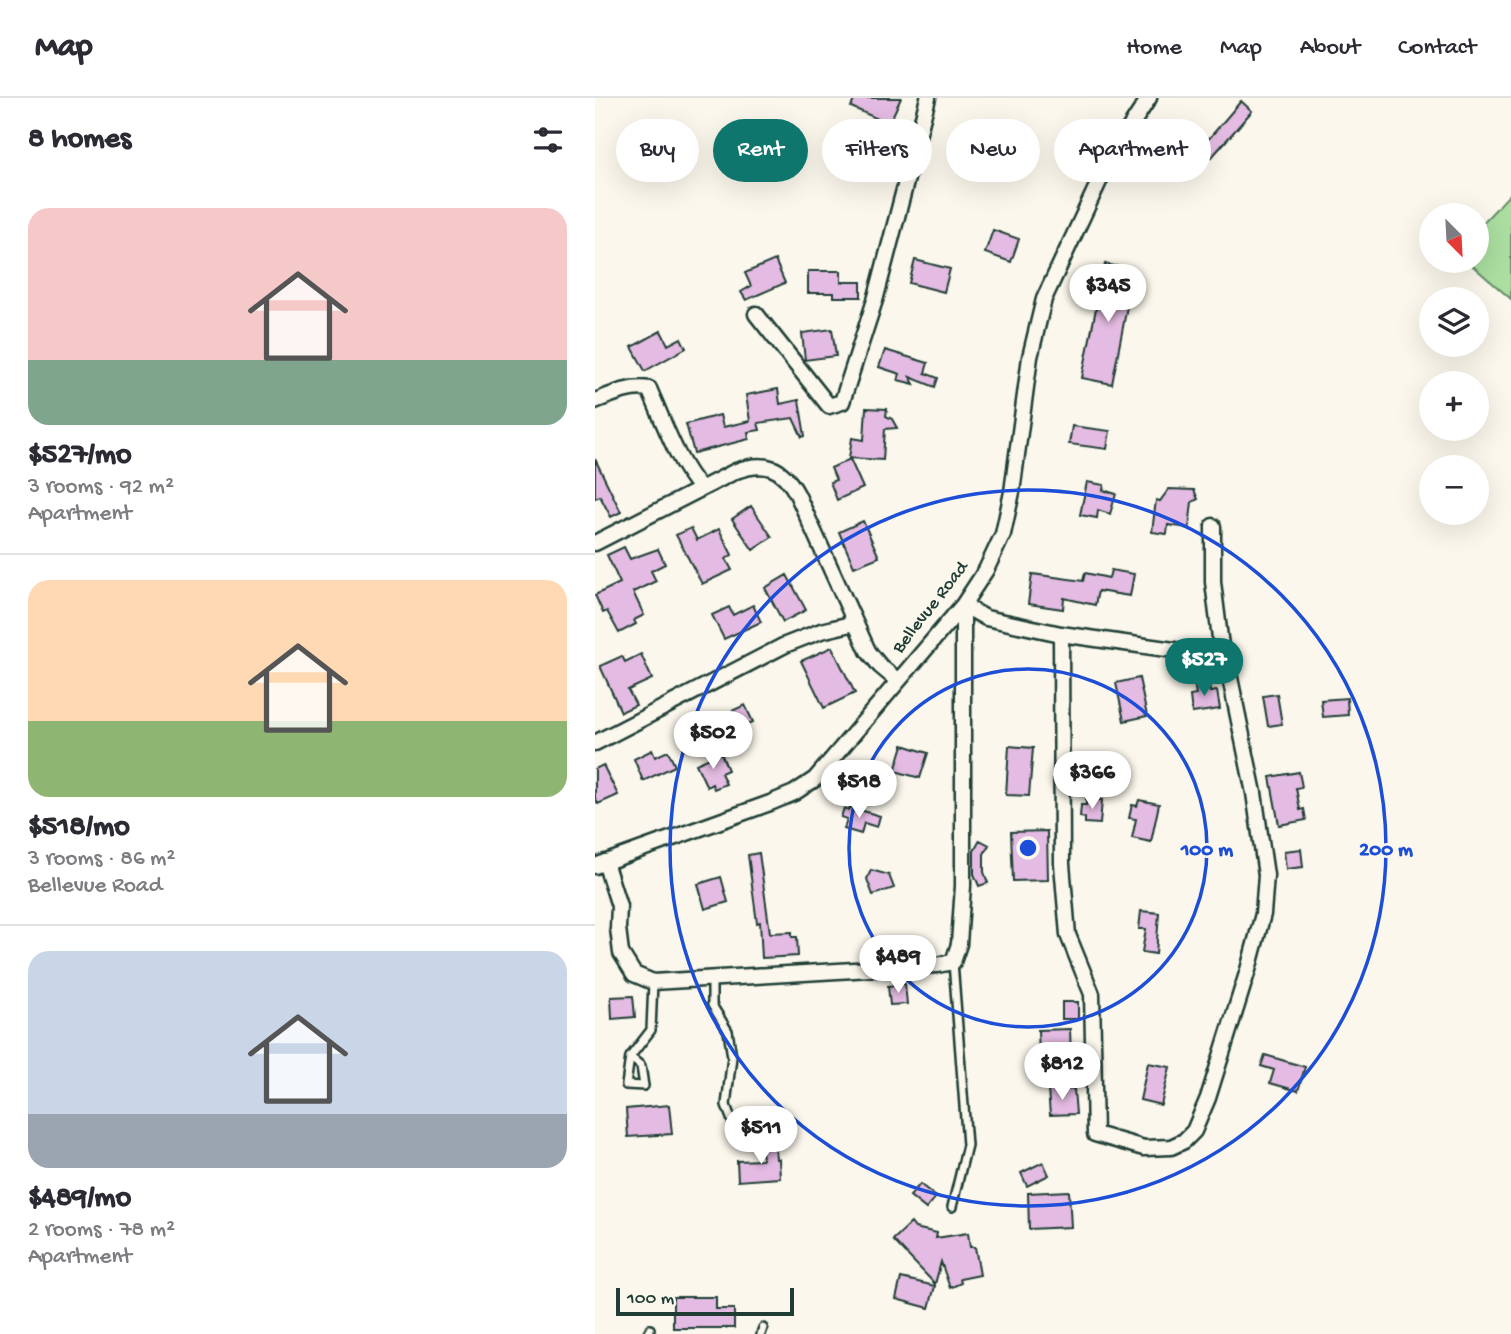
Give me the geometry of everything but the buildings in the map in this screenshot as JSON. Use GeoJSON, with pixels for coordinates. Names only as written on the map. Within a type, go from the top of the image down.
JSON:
{"type":"FeatureCollection","features":[{"type":"Feature","properties":{"kind":"street"},"geometry":{"type":"LineString","coordinates":[[756,314],[829,406],[842,402],[876,297],[928,98]]}},
{"type":"Feature","properties":{"kind":"street","name":"Bellevue Road"},"geometry":{"type":"LineString","coordinates":[[600,864],[794,793],[815,779],[963,605],[986,570],[1003,534],[1012,492],[1030,357],[1044,299],[1111,156],[1149,98]]}},
{"type":"Feature","properties":{"kind":"street"},"geometry":{"type":"LineString","coordinates":[[595,401],[618,392],[639,388],[649,390],[677,449],[701,489]]}},
{"type":"Feature","properties":{"kind":"street"},"geometry":{"type":"LineString","coordinates":[[595,543],[754,464],[779,470],[793,488],[868,651],[880,666],[898,681]]}},
{"type":"Feature","properties":{"kind":"street"},"geometry":{"type":"LineString","coordinates":[[1061,634],[1062,864],[1068,934],[1092,994],[1095,1134],[1145,1148],[1171,1147],[1184,1140],[1199,1121],[1263,914],[1266,875],[1254,793],[1229,673],[1223,662],[1213,582],[1213,526]]}},
{"type":"Feature","properties":{"kind":"street"},"geometry":{"type":"LineString","coordinates":[[963,605],[985,618],[1061,634],[1209,655],[1223,662]]}},
{"type":"Feature","properties":{"kind":"street"},"geometry":{"type":"LineString","coordinates":[[600,864],[619,906],[621,953],[634,974],[653,982],[953,962],[959,944],[963,886],[963,605]]}},
{"type":"Feature","properties":{"kind":"street"},"geometry":{"type":"LineString","coordinates":[[595,743],[785,645],[821,631],[855,623]]}},
{"type":"Feature","properties":{"kind":"lane"},"geometry":{"type":"LineString","coordinates":[[952,1206],[967,1145],[953,962]]}},
{"type":"Feature","properties":{"kind":"lane"},"geometry":{"type":"LineString","coordinates":[[712,979],[712,1005],[727,1031],[732,1057],[726,1104],[735,1129],[766,1126]]}},
{"type":"Feature","properties":{"kind":"lane"},"geometry":{"type":"LineString","coordinates":[[630,1057],[651,1030],[653,982]]}},
{"type":"Feature","properties":{"kind":"green space"},"geometry":{"type":"Polygon","coordinates":[[[1511,193],[1511,299],[1481,273],[1489,273],[1489,216],[1511,193]]]}}]}
